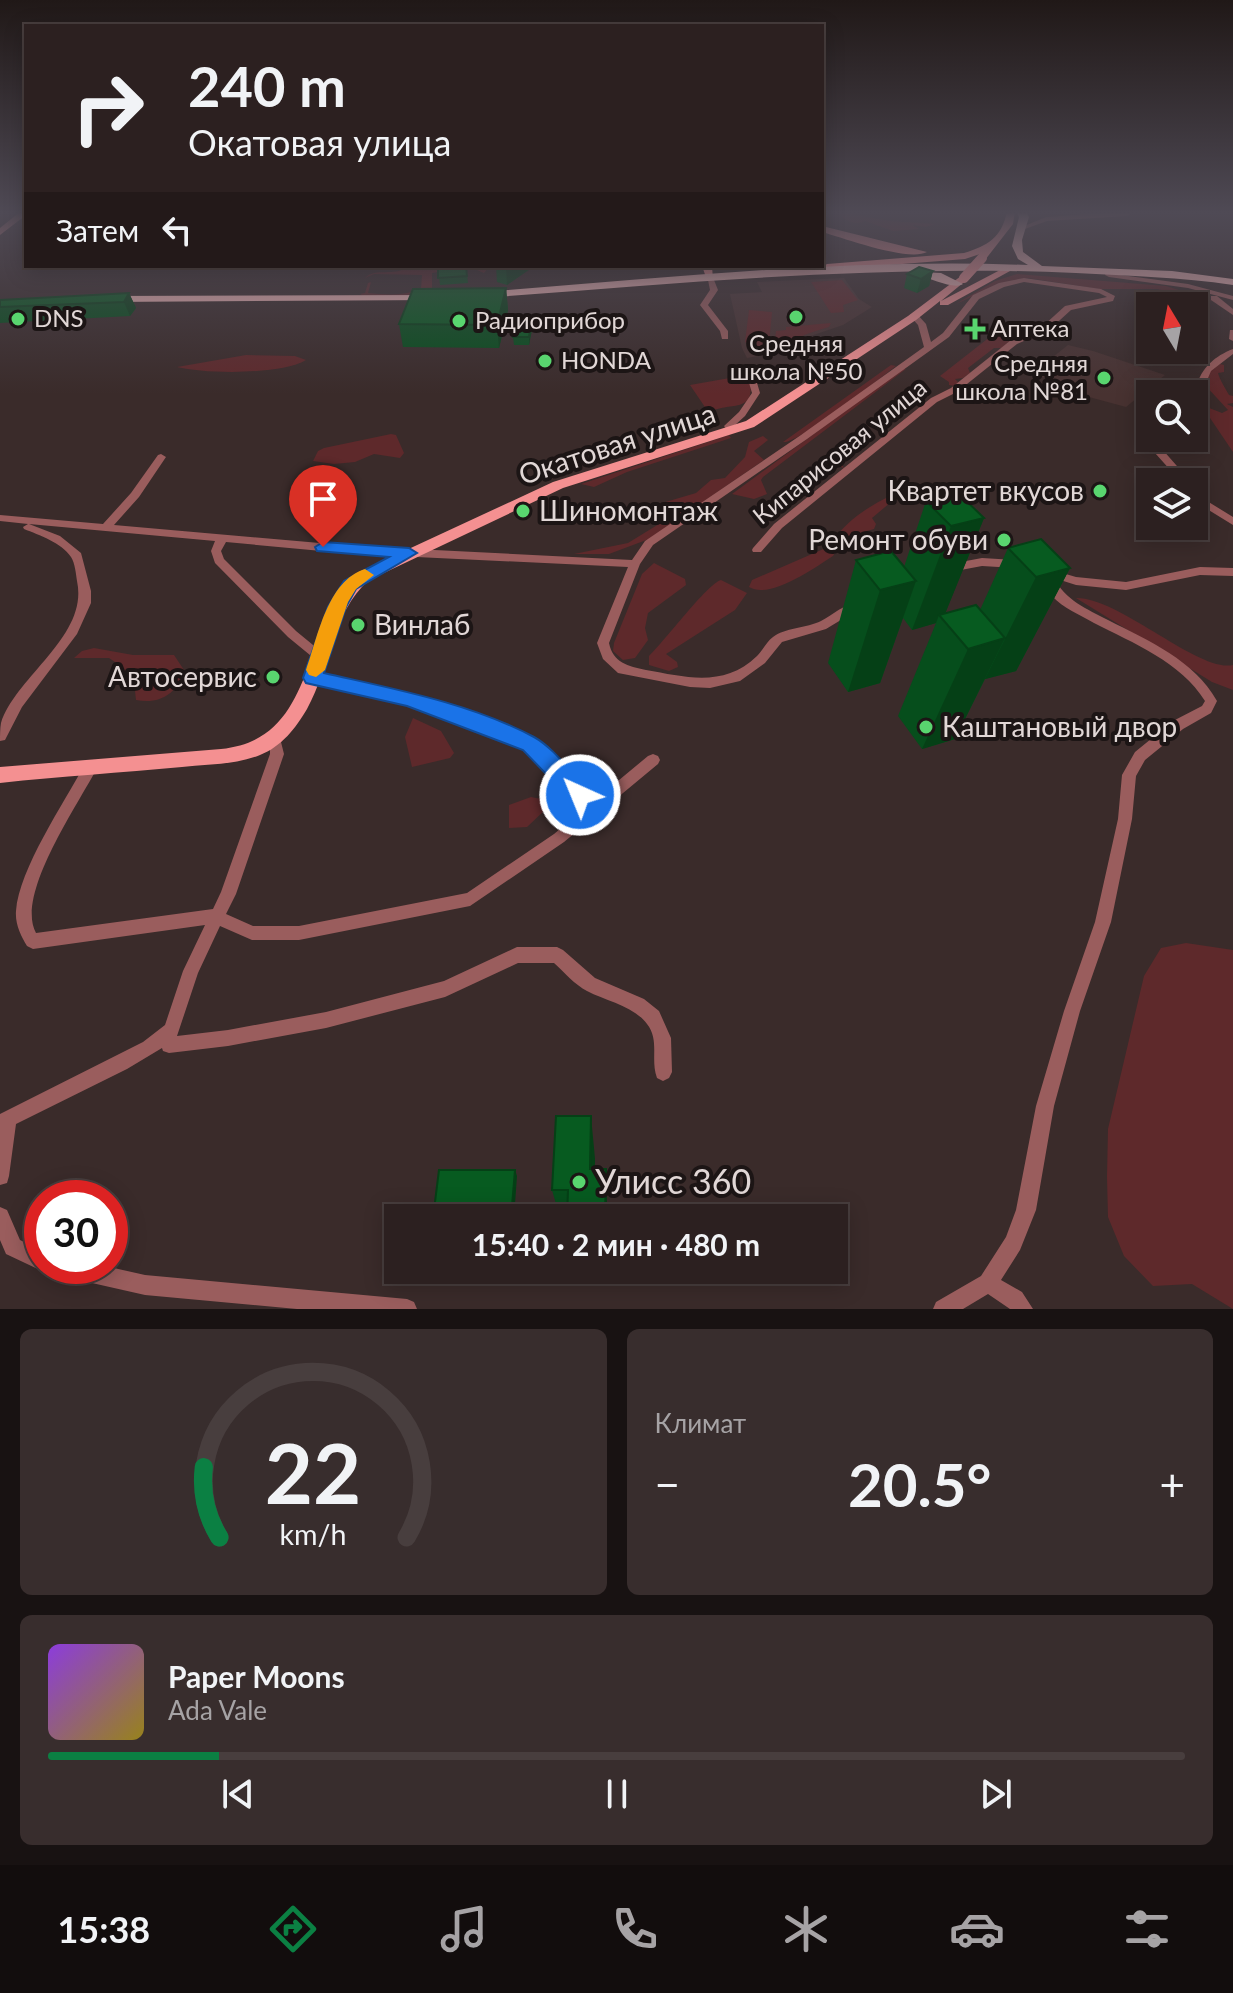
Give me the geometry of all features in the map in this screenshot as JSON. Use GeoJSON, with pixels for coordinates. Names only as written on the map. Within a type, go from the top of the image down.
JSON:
{"type":"FeatureCollection","features":[{"type":"Feature","properties":{"kind":"highway"},"geometry":{"type":"LineString","coordinates":[[473,297],[713,276],[815,272]]}},
{"type":"Feature","properties":{"kind":"highway"},"geometry":{"type":"LineString","coordinates":[[828,275],[872,272]]}},
{"type":"Feature","properties":{"kind":"highway"},"geometry":{"type":"LineString","coordinates":[[977,272],[999,272]]}},
{"type":"Feature","properties":{"kind":"highway"},"geometry":{"type":"LineString","coordinates":[[1033,272],[1233,283]]}},
{"type":"Feature","properties":{"kind":"highway"},"geometry":{"type":"LineString","coordinates":[[1125,272],[1180,275],[1233,283]]}},
{"type":"Feature","properties":{"kind":"highway"},"geometry":{"type":"LineString","coordinates":[[713,276],[930,274],[959,287]]}},
{"type":"Feature","properties":{"kind":"highway"},"geometry":{"type":"LineString","coordinates":[[341,299],[447,299],[366,303],[93,301],[341,299]]}},
{"type":"Feature","properties":{"kind":"main road"},"geometry":{"type":"LineString","coordinates":[[713,276],[763,272]]}},
{"type":"Feature","properties":{"kind":"main road"},"geometry":{"type":"LineString","coordinates":[[959,287],[970,272]]}},
{"type":"Feature","properties":{"kind":"main road","name":"Окатовая улица"},"geometry":{"type":"LineString","coordinates":[[271,741],[297,710],[313,678],[337,607],[350,585],[409,553],[558,485],[732,431],[797,394],[934,303],[946,303],[959,287],[988,274]]}},
{"type":"Feature","properties":{"kind":"main road"},"geometry":{"type":"LineString","coordinates":[[0,775],[243,754],[271,741]]}},
{"type":"Feature","properties":{"kind":"street"},"geometry":{"type":"LineString","coordinates":[[1109,275],[1233,298]]}},
{"type":"Feature","properties":{"kind":"street"},"geometry":{"type":"LineString","coordinates":[[713,276],[714,290],[704,305],[724,331],[725,337]]}},
{"type":"Feature","properties":{"kind":"street","name":"Кипарисовая улица"},"geometry":{"type":"LineString","coordinates":[[757,550],[778,526],[928,405],[954,390],[1009,346],[1046,328],[1068,308],[1112,297],[1101,291],[1024,280],[1008,282],[972,301],[954,326],[928,347],[649,543],[635,564],[603,643],[606,656],[613,664],[634,673],[710,683],[736,678],[761,660],[778,639],[815,629],[846,610],[867,602]]}},
{"type":"Feature","properties":{"kind":"street"},"geometry":{"type":"LineString","coordinates":[[1169,284],[1214,298],[1233,313]]}},
{"type":"Feature","properties":{"kind":"street"},"geometry":{"type":"LineString","coordinates":[[914,316],[922,324],[928,347]]}},
{"type":"Feature","properties":{"kind":"street"},"geometry":{"type":"LineString","coordinates":[[1233,332],[1233,339]]}},
{"type":"Feature","properties":{"kind":"street"},"geometry":{"type":"LineString","coordinates":[[1202,380],[1212,364],[1233,351]]}},
{"type":"Feature","properties":{"kind":"street"},"geometry":{"type":"LineString","coordinates":[[732,431],[729,426],[742,414],[756,393],[751,376]]}},
{"type":"Feature","properties":{"kind":"street"},"geometry":{"type":"LineString","coordinates":[[1158,452],[1177,468]]}},
{"type":"Feature","properties":{"kind":"street"},"geometry":{"type":"LineString","coordinates":[[106,527],[135,495],[161,457]]}},
{"type":"Feature","properties":{"kind":"street"},"geometry":{"type":"LineString","coordinates":[[1208,505],[1233,522]]}},
{"type":"Feature","properties":{"kind":"street"},"geometry":{"type":"LineString","coordinates":[[0,518],[34,528],[69,547],[77,556],[81,569],[85,603],[73,631],[18,704],[0,736]]}},
{"type":"Feature","properties":{"kind":"street"},"geometry":{"type":"LineString","coordinates":[[0,525],[106,527],[409,553],[635,564]]}},
{"type":"Feature","properties":{"kind":"street"},"geometry":{"type":"LineString","coordinates":[[222,538],[215,553],[219,560],[292,635],[320,657]]}},
{"type":"Feature","properties":{"kind":"street"},"geometry":{"type":"LineString","coordinates":[[936,572],[982,562],[1041,570],[1076,581],[1126,586],[1200,571],[1233,572]]}},
{"type":"Feature","properties":{"kind":"street"},"geometry":{"type":"LineString","coordinates":[[943,1309],[988,1283],[1013,1243],[1026,1210],[1045,1106],[1072,1011],[1103,922],[1128,802],[1129,775],[1140,756],[1178,725],[1207,709],[1211,701],[1201,685],[1173,662],[1062,598],[1041,570]]}},
{"type":"Feature","properties":{"kind":"street"},"geometry":{"type":"LineString","coordinates":[[313,678],[407,699],[530,744],[595,809]]}},
{"type":"Feature","properties":{"kind":"street"},"geometry":{"type":"LineString","coordinates":[[0,1176],[4,1121],[107,1071],[166,1035],[196,961],[219,917],[260,811],[276,759],[276,746],[271,741]]}},
{"type":"Feature","properties":{"kind":"street"},"geometry":{"type":"LineString","coordinates":[[90,768],[41,862],[23,907],[23,918],[30,938],[40,942],[219,917],[252,933],[277,935],[470,899],[559,838],[653,760]]}},
{"type":"Feature","properties":{"kind":"street"},"geometry":{"type":"LineString","coordinates":[[169,1045],[326,1020],[445,989],[517,955],[557,955],[589,984],[638,1005],[653,1017],[663,1038],[663,1072]]}},
{"type":"Feature","properties":{"kind":"street"},"geometry":{"type":"LineString","coordinates":[[0,1217],[13,1247],[24,1252]]}},
{"type":"Feature","properties":{"kind":"street"},"geometry":{"type":"LineString","coordinates":[[128,1281],[407,1309]]}},
{"type":"Feature","properties":{"kind":"street"},"geometry":{"type":"LineString","coordinates":[[988,1283],[1015,1299],[1023,1309]]}},
{"type":"Feature","properties":{"kind":"shaded area"},"geometry":{"type":"Polygon","coordinates":[[[438,272],[432,273],[432,288],[422,295],[363,296],[360,294],[365,293],[371,282],[368,293],[395,294],[421,289],[422,275],[374,274],[365,278],[374,273],[438,272]]]}},
{"type":"Feature","properties":{"kind":"shaded area"},"geometry":{"type":"Polygon","coordinates":[[[1017,274],[1166,286],[1185,292],[1099,289],[1028,278],[1000,284],[956,304],[995,281],[1017,274]]]}},
{"type":"Feature","properties":{"kind":"shaded area","name":"Средняя школа №50"},"geometry":{"type":"Polygon","coordinates":[[[844,278],[859,299],[872,307],[843,325],[793,342],[782,352],[747,358],[730,294],[762,292],[757,282],[844,278]]]}},
{"type":"Feature","properties":{"kind":"shaded area"},"geometry":{"type":"Polygon","coordinates":[[[842,280],[858,300],[843,305],[844,312],[831,313],[811,282],[842,280]]]}},
{"type":"Feature","properties":{"kind":"shaded area"},"geometry":{"type":"Polygon","coordinates":[[[749,310],[772,312],[769,344],[757,347],[745,342],[749,310]]]}},
{"type":"Feature","properties":{"kind":"shaded area"},"geometry":{"type":"Polygon","coordinates":[[[1014,321],[1017,326],[1007,326],[1015,330],[1008,336],[1012,339],[968,368],[970,373],[955,379],[958,382],[955,386],[949,385],[940,376],[1009,322],[1014,321]]]}},
{"type":"Feature","properties":{"kind":"shaded area"},"geometry":{"type":"Polygon","coordinates":[[[831,323],[829,327],[793,341],[772,355],[760,353],[774,347],[776,331],[786,330],[786,327],[831,323]]]}},
{"type":"Feature","properties":{"kind":"shaded area","name":"Средняя школа №81"},"geometry":{"type":"Polygon","coordinates":[[[1068,345],[1165,375],[1159,380],[1136,380],[1136,399],[1126,407],[1089,397],[1033,373],[1068,345]]]}},
{"type":"Feature","properties":{"kind":"shaded area"},"geometry":{"type":"Polygon","coordinates":[[[246,355],[295,356],[306,360],[262,371],[205,371],[177,367],[246,355]]]}},
{"type":"Feature","properties":{"kind":"shaded area"},"geometry":{"type":"Polygon","coordinates":[[[1220,364],[1224,365],[1224,372],[1218,373],[1229,395],[1233,396],[1233,403],[1227,404],[1233,407],[1233,452],[1208,415],[1208,408],[1222,413],[1228,410],[1208,388],[1206,374],[1220,364]]]}},
{"type":"Feature","properties":{"kind":"shaded area"},"geometry":{"type":"Polygon","coordinates":[[[891,365],[896,366],[838,410],[804,433],[783,442],[891,365]]]}},
{"type":"Feature","properties":{"kind":"shaded area"},"geometry":{"type":"Polygon","coordinates":[[[906,369],[763,477],[761,480],[767,494],[754,499],[732,494],[906,369]]]}},
{"type":"Feature","properties":{"kind":"shaded area"},"geometry":{"type":"Polygon","coordinates":[[[741,376],[750,378],[749,398],[739,405],[709,413],[690,385],[741,376]]]}},
{"type":"Feature","properties":{"kind":"shaded area"},"geometry":{"type":"Polygon","coordinates":[[[396,435],[404,453],[400,458],[374,454],[355,462],[334,464],[313,461],[318,451],[324,448],[396,435]]]}},
{"type":"Feature","properties":{"kind":"shaded area"},"geometry":{"type":"Polygon","coordinates":[[[729,435],[731,438],[627,472],[594,487],[581,484],[729,435]]]}},
{"type":"Feature","properties":{"kind":"shaded area"},"geometry":{"type":"Polygon","coordinates":[[[763,436],[768,440],[754,451],[764,460],[649,539],[609,554],[574,554],[628,543],[672,516],[672,509],[635,511],[696,493],[711,480],[725,478],[745,457],[749,442],[763,436]]]}},
{"type":"Feature","properties":{"kind":"shaded area"},"geometry":{"type":"Polygon","coordinates":[[[837,457],[844,468],[834,465],[791,505],[780,502],[837,457]]]}},
{"type":"Feature","properties":{"kind":"shaded area"},"geometry":{"type":"Polygon","coordinates":[[[892,495],[897,497],[872,518],[876,524],[874,529],[833,541],[859,514],[892,495]]]}},
{"type":"Feature","properties":{"kind":"shaded area"},"geometry":{"type":"Polygon","coordinates":[[[828,547],[836,551],[833,556],[804,575],[768,589],[749,587],[752,580],[828,547]]]}},
{"type":"Feature","properties":{"kind":"shaded area"},"geometry":{"type":"Polygon","coordinates":[[[654,563],[685,579],[686,585],[648,613],[645,628],[648,640],[635,658],[623,660],[613,651],[614,643],[642,574],[654,563]]]}},
{"type":"Feature","properties":{"kind":"shaded area"},"geometry":{"type":"Polygon","coordinates":[[[721,580],[747,593],[735,610],[666,654],[677,662],[678,667],[669,671],[649,665],[649,656],[706,591],[721,580]]]}},
{"type":"Feature","properties":{"kind":"shaded area"},"geometry":{"type":"Polygon","coordinates":[[[1076,598],[1114,609],[1200,658],[1233,665],[1233,690],[1212,682],[1076,598]]]}},
{"type":"Feature","properties":{"kind":"shaded area"},"geometry":{"type":"Polygon","coordinates":[[[94,648],[133,655],[174,655],[184,670],[167,696],[153,701],[136,700],[135,691],[115,662],[109,658],[74,658],[82,651],[94,648]]]}},
{"type":"Feature","properties":{"kind":"shaded area"},"geometry":{"type":"Polygon","coordinates":[[[413,718],[441,731],[454,753],[450,758],[412,767],[405,737],[413,718]]]}},
{"type":"Feature","properties":{"kind":"shaded area"},"geometry":{"type":"Polygon","coordinates":[[[531,797],[541,799],[545,810],[527,827],[509,828],[509,805],[531,797]]]}},
{"type":"Feature","properties":{"kind":"shaded area"},"geometry":{"type":"Polygon","coordinates":[[[1186,943],[1233,950],[1233,1309],[1192,1284],[1153,1286],[1124,1256],[1108,1217],[1108,1129],[1144,976],[1161,948],[1186,943]]]}},
{"type":"Feature","properties":{"kind":"building"},"geometry":{"type":"Polygon","coordinates":[[[438,272],[467,272],[467,276],[438,278],[438,272]]]}},
{"type":"Feature","properties":{"kind":"building"},"geometry":{"type":"Polygon","coordinates":[[[910,272],[931,272],[921,279],[907,274],[910,272]]]}},
{"type":"Feature","properties":{"kind":"building"},"geometry":{"type":"Polygon","coordinates":[[[506,288],[497,325],[399,324],[413,289],[506,288]]]}},
{"type":"Feature","properties":{"kind":"building"},"geometry":{"type":"Polygon","coordinates":[[[129,293],[124,302],[0,307],[0,300],[129,293]]]}},
{"type":"Feature","properties":{"kind":"building"},"geometry":{"type":"Polygon","coordinates":[[[518,316],[532,316],[529,337],[513,337],[518,316]]]}},
{"type":"Feature","properties":{"kind":"building"},"geometry":{"type":"Polygon","coordinates":[[[958,493],[984,518],[951,526],[926,501],[958,493]]]}},
{"type":"Feature","properties":{"kind":"building"},"geometry":{"type":"Polygon","coordinates":[[[1041,539],[1070,568],[1036,577],[1008,548],[1041,539]]]}},
{"type":"Feature","properties":{"kind":"building"},"geometry":{"type":"Polygon","coordinates":[[[891,551],[916,581],[880,590],[856,560],[891,551]]]}},
{"type":"Feature","properties":{"kind":"building"},"geometry":{"type":"Polygon","coordinates":[[[976,605],[1005,638],[968,649],[939,615],[976,605]]]}},
{"type":"Feature","properties":{"kind":"building"},"geometry":{"type":"Polygon","coordinates":[[[556,1116],[591,1116],[590,1169],[606,1169],[605,1204],[568,1204],[568,1190],[552,1190],[556,1116]]]}},
{"type":"Feature","properties":{"kind":"building"},"geometry":{"type":"Polygon","coordinates":[[[439,1170],[515,1170],[512,1204],[435,1204],[439,1170]]]}},
{"type":"Feature","properties":{"kind":"slow traffic"},"geometry":{"type":"LineString","coordinates":[[316,670],[340,601],[350,585],[365,575]]}},
{"type":"Feature","properties":{"kind":"place","name":"Средняя школа №50"},"geometry":{"type":"Point","coordinates":[796,317]}},
{"type":"Feature","properties":{"kind":"place","name":"DNS"},"geometry":{"type":"Point","coordinates":[18,319]}},
{"type":"Feature","properties":{"kind":"place","name":"Радиоприбор"},"geometry":{"type":"Point","coordinates":[459,321]}},
{"type":"Feature","properties":{"kind":"place","name":"Аптека"},"geometry":{"type":"Point","coordinates":[975,329]}},
{"type":"Feature","properties":{"kind":"place","name":"HONDA"},"geometry":{"type":"Point","coordinates":[545,361]}},
{"type":"Feature","properties":{"kind":"place","name":"Средняя школа №81"},"geometry":{"type":"Point","coordinates":[1104,378]}},
{"type":"Feature","properties":{"kind":"place","name":"Квартет вкусов"},"geometry":{"type":"Point","coordinates":[1100,491]}},
{"type":"Feature","properties":{"kind":"place","name":"Шиномонтаж"},"geometry":{"type":"Point","coordinates":[523,511]}},
{"type":"Feature","properties":{"kind":"place","name":"Ремонт обуви"},"geometry":{"type":"Point","coordinates":[1004,540]}},
{"type":"Feature","properties":{"kind":"place","name":"Винлаб"},"geometry":{"type":"Point","coordinates":[358,625]}},
{"type":"Feature","properties":{"kind":"place","name":"Автосервис"},"geometry":{"type":"Point","coordinates":[273,677]}},
{"type":"Feature","properties":{"kind":"place","name":"Каштановый двор"},"geometry":{"type":"Point","coordinates":[926,727]}},
{"type":"Feature","properties":{"kind":"place","name":"Улисс 360"},"geometry":{"type":"Point","coordinates":[579,1182]}},
{"type":"Feature","properties":{"kind":"route"},"geometry":{"type":"LineString","coordinates":[[323,547],[409,553],[350,585],[337,607],[313,678],[407,699],[530,744],[580,795]]}}]}
